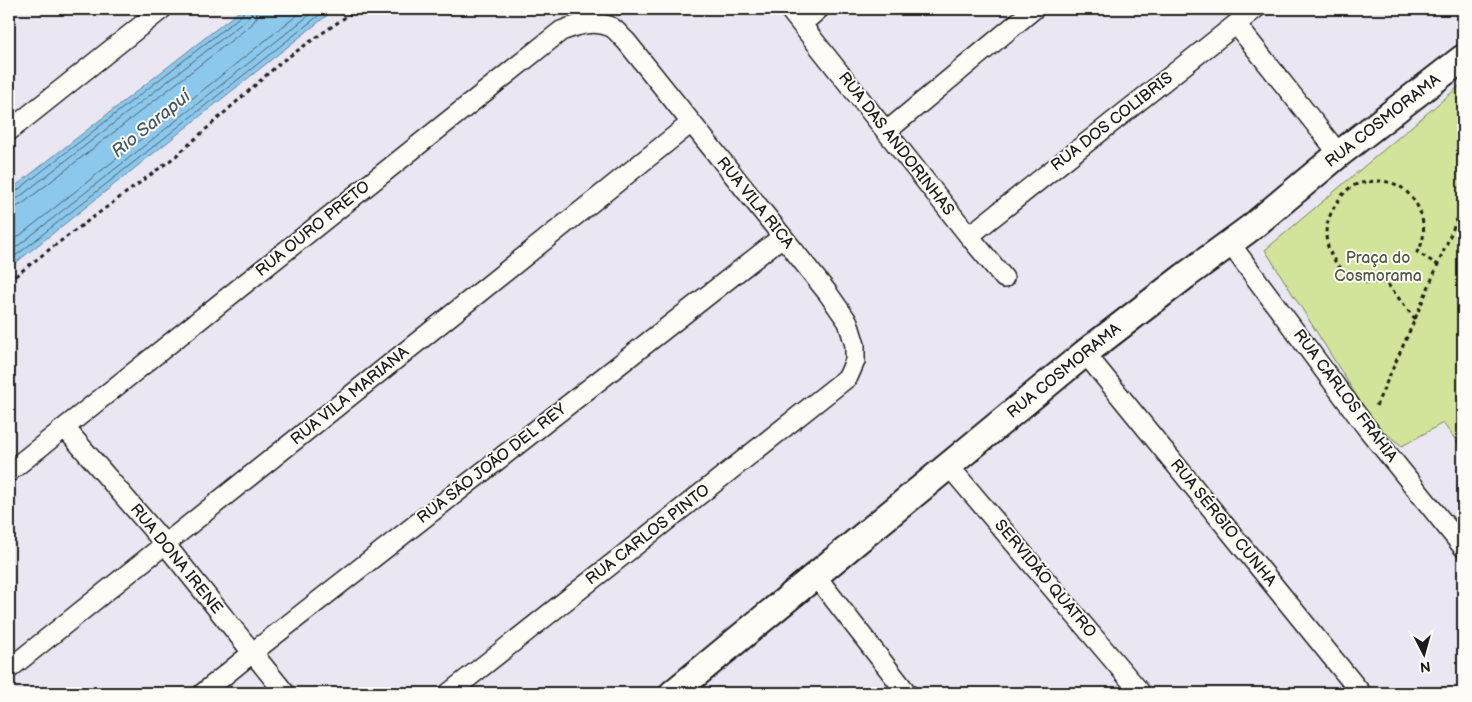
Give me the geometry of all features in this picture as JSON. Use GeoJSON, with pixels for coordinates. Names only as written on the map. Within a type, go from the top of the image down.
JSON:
{"type":"FeatureCollection","features":[{"type":"Feature","properties":{"kind":"main road","name":"RUA COSMORAMA"},"geometry":{"type":"LineString","coordinates":[[681,691],[815,575],[1085,353],[1229,242],[1253,226],[1339,154],[1463,58]]}},
{"type":"Feature","properties":{"kind":"street","name":"RUA DAS ANDORINHAS"},"geometry":{"type":"LineString","coordinates":[[790,9],[1004,278]]}},
{"type":"Feature","properties":{"kind":"street"},"geometry":{"type":"LineString","coordinates":[[802,24],[820,9]]}},
{"type":"Feature","properties":{"kind":"street"},"geometry":{"type":"LineString","coordinates":[[887,131],[1034,9]]}},
{"type":"Feature","properties":{"kind":"street","name":"RUA DOS COLIBRIS"},"geometry":{"type":"LineString","coordinates":[[969,236],[1255,9]]}},
{"type":"Feature","properties":{"kind":"street"},"geometry":{"type":"LineString","coordinates":[[9,131],[17,113],[155,13]]}},
{"type":"Feature","properties":{"kind":"street","name":"RUA OURO PRETO"},"geometry":{"type":"LineString","coordinates":[[9,472],[561,31],[582,23],[599,23],[612,28],[626,41]]}},
{"type":"Feature","properties":{"kind":"street"},"geometry":{"type":"LineString","coordinates":[[1236,24],[1339,154]]}},
{"type":"Feature","properties":{"kind":"street","name":"RUA VILA RICA"},"geometry":{"type":"LineString","coordinates":[[626,41],[848,322],[855,346],[855,361],[848,377]]}},
{"type":"Feature","properties":{"kind":"street","name":"RUA VILA MARIANA"},"geometry":{"type":"LineString","coordinates":[[9,669],[691,123]]}},
{"type":"Feature","properties":{"kind":"street","name":"RUA SÃO JOÃO DEL REY"},"geometry":{"type":"LineString","coordinates":[[203,693],[782,237]]}},
{"type":"Feature","properties":{"kind":"street","name":"RUA CARLOS FRAHIA"},"geometry":{"type":"LineString","coordinates":[[1229,242],[1366,428],[1463,547]]}},
{"type":"Feature","properties":{"kind":"street","name":"RUA SÉRGIO CUNHA"},"geometry":{"type":"LineString","coordinates":[[1085,353],[1361,693]]}},
{"type":"Feature","properties":{"kind":"street","name":"RUA CARLOS PINTO"},"geometry":{"type":"LineString","coordinates":[[449,693],[848,377]]}},
{"type":"Feature","properties":{"kind":"street","name":"RUA DONA IRENE"},"geometry":{"type":"LineString","coordinates":[[65,428],[165,544],[285,693]]}},
{"type":"Feature","properties":{"kind":"street","name":"SERVIDÃO QUATRO"},"geometry":{"type":"LineString","coordinates":[[948,465],[1141,693]]}},
{"type":"Feature","properties":{"kind":"street"},"geometry":{"type":"LineString","coordinates":[[815,575],[907,693]]}},
{"type":"Feature","properties":{"kind":"path"},"geometry":{"type":"LineString","coordinates":[[9,281],[176,156],[281,62],[357,9]]}},
{"type":"Feature","properties":{"kind":"path"},"geometry":{"type":"LineString","coordinates":[[1415,320],[1386,282],[1367,282],[1350,276],[1338,266],[1329,251],[1326,232],[1330,215],[1340,198],[1352,186],[1372,181],[1394,182],[1408,192],[1418,206],[1423,224],[1422,241],[1417,252],[1438,265]]}},
{"type":"Feature","properties":{"kind":"path"},"geometry":{"type":"LineString","coordinates":[[1366,428],[1415,320],[1463,205]]}},
{"type":"Feature","properties":{"kind":"green space","name":"Praça do Cosmorama"},"geometry":{"type":"Polygon","coordinates":[[[1463,83],[1463,450],[1443,423],[1402,446],[1375,425],[1265,250],[1463,83]]]}},
{"type":"Feature","properties":{"kind":"water","name":"Rio Sarapuí"},"geometry":{"type":"Polygon","coordinates":[[[242,9],[335,9],[9,268],[9,191],[242,9]]]}}]}
